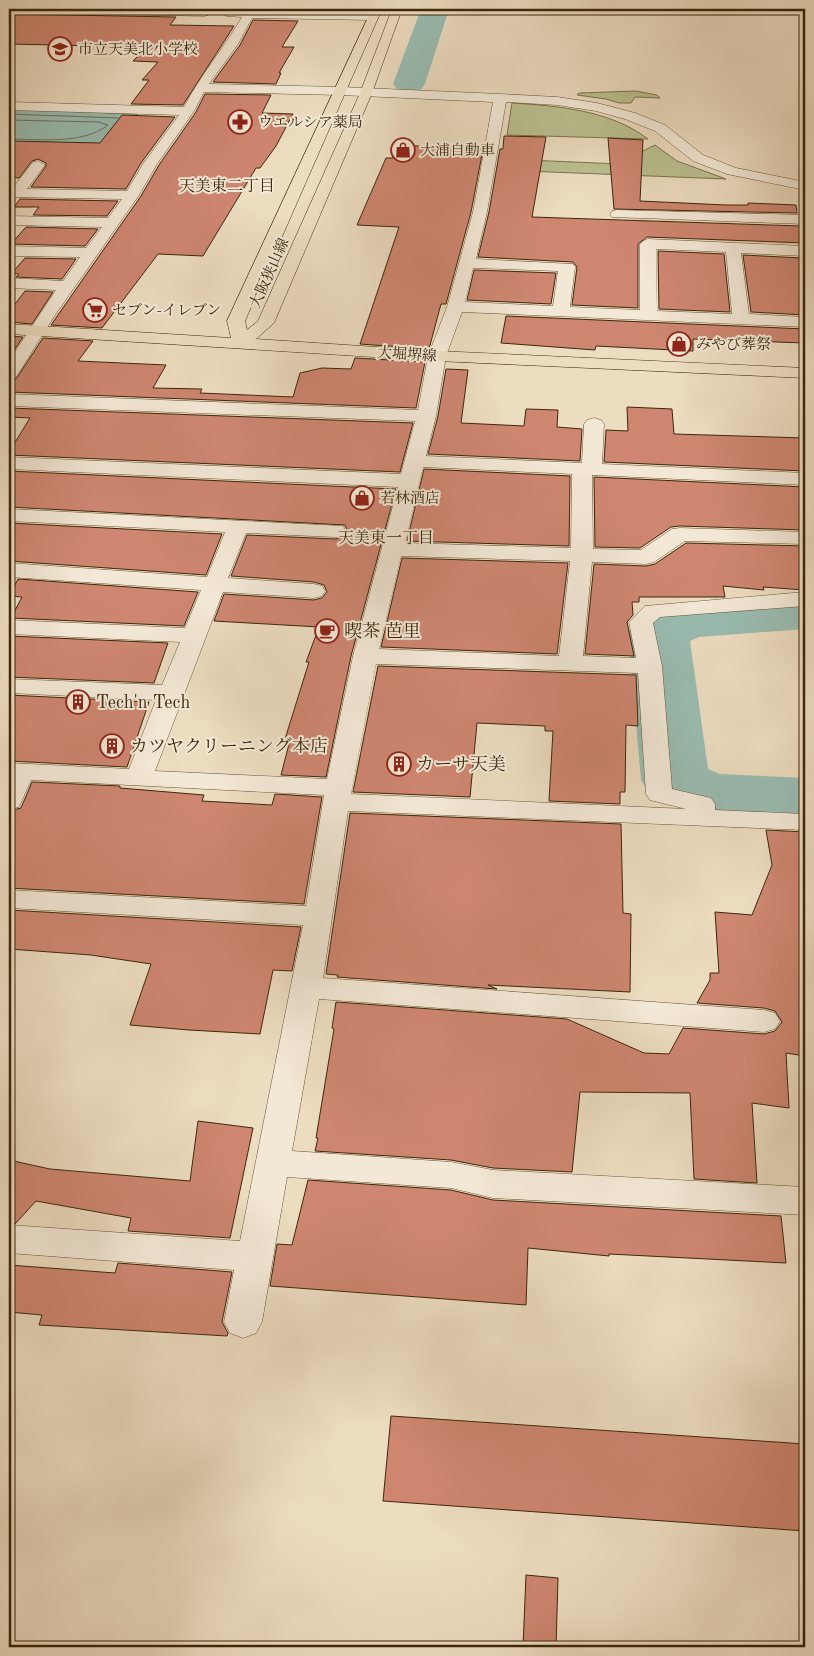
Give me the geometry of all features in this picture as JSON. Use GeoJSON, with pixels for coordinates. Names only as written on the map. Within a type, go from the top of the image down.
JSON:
{"type":"FeatureCollection","features":[{"type":"Feature","properties":{"kind":"main road","name":"大阪狭山線"},"geometry":{"type":"LineString","coordinates":[[375,13],[236,321],[241,343],[265,323],[366,93],[397,9]]}},
{"type":"Feature","properties":{"kind":"main road","name":"大堀堺線"},"geometry":{"type":"LineString","coordinates":[[9,329],[438,356],[805,374]]}},
{"type":"Feature","properties":{"kind":"street"},"geometry":{"type":"LineString","coordinates":[[9,9],[206,11],[248,14],[375,13]]}},
{"type":"Feature","properties":{"kind":"street"},"geometry":{"type":"LineString","coordinates":[[9,374],[45,318],[132,195],[150,164],[188,112],[200,88],[232,44],[248,14]]}},
{"type":"Feature","properties":{"kind":"street"},"geometry":{"type":"LineString","coordinates":[[200,88],[341,91],[500,98],[557,101],[597,106],[660,128],[698,158],[732,171],[805,186]]}},
{"type":"Feature","properties":{"kind":"street"},"geometry":{"type":"LineString","coordinates":[[243,1322],[306,987],[338,795],[365,656],[426,416],[438,356],[455,307],[480,212],[500,98]]}},
{"type":"Feature","properties":{"kind":"street"},"geometry":{"type":"LineString","coordinates":[[9,106],[188,112]]}},
{"type":"Feature","properties":{"kind":"street"},"geometry":{"type":"LineString","coordinates":[[12,193],[38,165]]}},
{"type":"Feature","properties":{"kind":"street"},"geometry":{"type":"LineString","coordinates":[[12,193],[132,195]]}},
{"type":"Feature","properties":{"kind":"street"},"geometry":{"type":"LineString","coordinates":[[617,214],[805,220]]}},
{"type":"Feature","properties":{"kind":"street"},"geometry":{"type":"LineString","coordinates":[[9,220],[112,223]]}},
{"type":"Feature","properties":{"kind":"street"},"geometry":{"type":"LineString","coordinates":[[650,316],[648,244],[805,251]]}},
{"type":"Feature","properties":{"kind":"street"},"geometry":{"type":"LineString","coordinates":[[733,247],[741,320]]}},
{"type":"Feature","properties":{"kind":"street"},"geometry":{"type":"LineString","coordinates":[[9,250],[91,254]]}},
{"type":"Feature","properties":{"kind":"street"},"geometry":{"type":"LineString","coordinates":[[466,263],[567,267],[561,312]]}},
{"type":"Feature","properties":{"kind":"street"},"geometry":{"type":"LineString","coordinates":[[9,284],[69,286]]}},
{"type":"Feature","properties":{"kind":"street"},"geometry":{"type":"LineString","coordinates":[[455,307],[805,322]]}},
{"type":"Feature","properties":{"kind":"street"},"geometry":{"type":"LineString","coordinates":[[9,400],[426,416]]}},
{"type":"Feature","properties":{"kind":"street"},"geometry":{"type":"LineString","coordinates":[[570,663],[582,554],[587,469],[594,424]]}},
{"type":"Feature","properties":{"kind":"street"},"geometry":{"type":"LineString","coordinates":[[9,463],[412,471],[587,469],[805,479]]}},
{"type":"Feature","properties":{"kind":"street"},"geometry":{"type":"LineString","coordinates":[[9,514],[335,531]]}},
{"type":"Feature","properties":{"kind":"street"},"geometry":{"type":"LineString","coordinates":[[139,778],[170,693],[195,636],[238,526]]}},
{"type":"Feature","properties":{"kind":"street"},"geometry":{"type":"LineString","coordinates":[[392,549],[646,557],[680,534],[805,538]]}},
{"type":"Feature","properties":{"kind":"street"},"geometry":{"type":"LineString","coordinates":[[9,570],[314,591]]}},
{"type":"Feature","properties":{"kind":"street"},"geometry":{"type":"LineString","coordinates":[[703,818],[701,804],[659,794],[650,666],[641,622],[652,611],[805,599]]}},
{"type":"Feature","properties":{"kind":"street"},"geometry":{"type":"LineString","coordinates":[[9,627],[195,636]]}},
{"type":"Feature","properties":{"kind":"street"},"geometry":{"type":"LineString","coordinates":[[365,656],[650,666]]}},
{"type":"Feature","properties":{"kind":"street"},"geometry":{"type":"LineString","coordinates":[[9,686],[170,693]]}},
{"type":"Feature","properties":{"kind":"street"},"geometry":{"type":"LineString","coordinates":[[9,801],[15,771],[139,778],[338,795],[703,818],[805,822]]}},
{"type":"Feature","properties":{"kind":"street"},"geometry":{"type":"LineString","coordinates":[[9,900],[319,916]]}},
{"type":"Feature","properties":{"kind":"street"},"geometry":{"type":"LineString","coordinates":[[306,987],[764,1021]]}},
{"type":"Feature","properties":{"kind":"street"},"geometry":{"type":"LineString","coordinates":[[273,1163],[451,1175],[493,1184],[805,1201]]}},
{"type":"Feature","properties":{"kind":"street"},"geometry":{"type":"LineString","coordinates":[[9,1239],[256,1257]]}},
{"type":"Feature","properties":{"kind":"green space"},"geometry":{"type":"Polygon","coordinates":[[[636,91],[657,95],[660,98],[635,97],[631,103],[619,103],[577,95],[579,93],[636,91]]]}},
{"type":"Feature","properties":{"kind":"green space"},"geometry":{"type":"Polygon","coordinates":[[[512,103],[583,111],[617,122],[633,129],[648,139],[507,135],[512,103]]]}},
{"type":"Feature","properties":{"kind":"green space"},"geometry":{"type":"Polygon","coordinates":[[[655,145],[677,161],[726,179],[500,170],[503,159],[620,164],[625,151],[643,151],[655,145]]]}},
{"type":"Feature","properties":{"kind":"water"},"geometry":{"type":"Polygon","coordinates":[[[9,109],[137,114],[139,122],[103,144],[47,151],[9,150],[9,109]]]}},
{"type":"Feature","properties":{"kind":"building"},"geometry":{"type":"Polygon","coordinates":[[[9,14],[176,17],[170,25],[234,26],[183,105],[131,104],[149,80],[142,80],[158,62],[133,61],[147,47],[9,44],[9,14]]]}},
{"type":"Feature","properties":{"kind":"building"},"geometry":{"type":"Polygon","coordinates":[[[253,20],[298,21],[282,47],[294,47],[279,73],[281,73],[276,84],[213,82],[240,45],[253,20]]]}},
{"type":"Feature","properties":{"kind":"building"},"geometry":{"type":"Polygon","coordinates":[[[205,94],[271,95],[262,113],[293,114],[276,146],[260,168],[256,168],[203,256],[158,254],[102,328],[51,325],[141,196],[159,165],[196,112],[205,94]]]}},
{"type":"Feature","properties":{"kind":"building"},"geometry":{"type":"Polygon","coordinates":[[[122,115],[175,117],[141,163],[126,189],[31,187],[46,166],[46,163],[38,159],[32,161],[19,178],[9,177],[9,141],[100,143],[122,115]]]}},
{"type":"Feature","properties":{"kind":"building"},"geometry":{"type":"Polygon","coordinates":[[[504,136],[546,137],[532,217],[800,226],[804,243],[647,237],[638,244],[638,308],[572,305],[577,267],[573,262],[478,257],[489,212],[500,149],[503,149],[504,136]]]}},
{"type":"Feature","properties":{"kind":"building"},"geometry":{"type":"Polygon","coordinates":[[[608,138],[643,140],[640,201],[726,205],[748,205],[748,203],[796,205],[797,213],[614,209],[608,138]]]}},
{"type":"Feature","properties":{"kind":"building"},"geometry":{"type":"Polygon","coordinates":[[[397,145],[483,149],[471,212],[446,304],[441,304],[429,349],[360,344],[399,227],[357,225],[386,158],[393,158],[397,145]]]}},
{"type":"Feature","properties":{"kind":"building"},"geometry":{"type":"Polygon","coordinates":[[[20,199],[118,201],[107,216],[33,215],[39,207],[14,207],[20,199]]]}},
{"type":"Feature","properties":{"kind":"building"},"geometry":{"type":"Polygon","coordinates":[[[26,227],[98,229],[85,246],[11,244],[26,227]]]}},
{"type":"Feature","properties":{"kind":"building"},"geometry":{"type":"Polygon","coordinates":[[[658,251],[724,254],[730,312],[659,309],[658,251]]]}},
{"type":"Feature","properties":{"kind":"building"},"geometry":{"type":"Polygon","coordinates":[[[743,255],[802,258],[805,269],[805,315],[751,312],[743,255]]]}},
{"type":"Feature","properties":{"kind":"building"},"geometry":{"type":"Polygon","coordinates":[[[25,258],[76,259],[62,279],[16,277],[19,274],[12,273],[25,258]]]}},
{"type":"Feature","properties":{"kind":"building"},"geometry":{"type":"Polygon","coordinates":[[[474,270],[556,273],[551,304],[467,300],[474,270]]]}},
{"type":"Feature","properties":{"kind":"building"},"geometry":{"type":"Polygon","coordinates":[[[25,291],[53,292],[32,324],[9,322],[9,312],[25,291]]]}},
{"type":"Feature","properties":{"kind":"building"},"geometry":{"type":"Polygon","coordinates":[[[506,316],[805,329],[805,343],[693,339],[693,351],[596,346],[595,350],[501,343],[506,316]]]}},
{"type":"Feature","properties":{"kind":"building"},"geometry":{"type":"Polygon","coordinates":[[[9,336],[23,337],[9,358],[9,336]]]}},
{"type":"Feature","properties":{"kind":"building"},"geometry":{"type":"Polygon","coordinates":[[[43,338],[93,341],[78,361],[166,365],[153,388],[202,389],[200,393],[293,397],[300,373],[322,368],[351,369],[355,358],[425,362],[416,408],[9,392],[9,381],[16,379],[43,338]]]}},
{"type":"Feature","properties":{"kind":"building"},"geometry":{"type":"Polygon","coordinates":[[[446,369],[468,370],[461,423],[524,426],[526,409],[558,410],[557,427],[582,429],[580,461],[428,454],[438,416],[446,369]]]}},
{"type":"Feature","properties":{"kind":"building"},"geometry":{"type":"Polygon","coordinates":[[[627,407],[672,409],[674,434],[805,438],[805,471],[604,462],[606,430],[628,431],[627,407]]]}},
{"type":"Feature","properties":{"kind":"building"},"geometry":{"type":"Polygon","coordinates":[[[9,408],[413,423],[400,472],[9,455],[30,418],[9,417],[9,408]]]}},
{"type":"Feature","properties":{"kind":"building"},"geometry":{"type":"Polygon","coordinates":[[[424,469],[570,476],[569,546],[407,541],[424,469]]]}},
{"type":"Feature","properties":{"kind":"building"},"geometry":{"type":"Polygon","coordinates":[[[9,471],[396,489],[351,656],[326,777],[281,775],[290,740],[285,739],[309,662],[306,662],[319,627],[214,621],[224,594],[314,600],[322,598],[327,592],[324,585],[314,582],[231,576],[247,535],[335,539],[345,537],[348,532],[345,525],[9,507],[9,471]]]}},
{"type":"Feature","properties":{"kind":"building"},"geometry":{"type":"Polygon","coordinates":[[[594,477],[805,487],[805,530],[680,526],[671,527],[640,548],[595,547],[594,477]]]}},
{"type":"Feature","properties":{"kind":"building"},"geometry":{"type":"Polygon","coordinates":[[[9,523],[222,534],[206,575],[9,561],[9,523]]]}},
{"type":"Feature","properties":{"kind":"building"},"geometry":{"type":"Polygon","coordinates":[[[686,543],[805,546],[805,590],[763,587],[764,590],[723,586],[725,597],[639,597],[639,602],[632,602],[633,615],[627,622],[634,656],[585,654],[594,564],[646,566],[655,564],[686,543]]]}},
{"type":"Feature","properties":{"kind":"building"},"geometry":{"type":"Polygon","coordinates":[[[402,558],[568,563],[557,654],[381,647],[402,558]]]}},
{"type":"Feature","properties":{"kind":"building"},"geometry":{"type":"Polygon","coordinates":[[[18,579],[198,592],[184,626],[11,618],[22,597],[9,596],[18,579]]]}},
{"type":"Feature","properties":{"kind":"building"},"geometry":{"type":"Polygon","coordinates":[[[9,636],[168,643],[154,683],[9,677],[9,636]]]}},
{"type":"Feature","properties":{"kind":"building"},"geometry":{"type":"Polygon","coordinates":[[[378,666],[636,675],[638,726],[626,725],[625,792],[620,792],[620,804],[549,801],[553,731],[545,731],[545,726],[477,723],[470,797],[353,792],[378,666]]]}},
{"type":"Feature","properties":{"kind":"building"},"geometry":{"type":"Polygon","coordinates":[[[9,695],[149,702],[127,767],[9,761],[9,695]]]}},
{"type":"Feature","properties":{"kind":"building"},"geometry":{"type":"Polygon","coordinates":[[[32,782],[120,786],[120,788],[204,795],[202,801],[272,805],[275,794],[322,797],[304,904],[9,888],[9,811],[21,808],[32,782]]]}},
{"type":"Feature","properties":{"kind":"building"},"geometry":{"type":"Polygon","coordinates":[[[350,813],[621,824],[623,913],[631,914],[630,992],[488,985],[497,989],[337,977],[338,975],[326,974],[350,813]]]}},
{"type":"Feature","properties":{"kind":"building"},"geometry":{"type":"Polygon","coordinates":[[[766,830],[805,832],[805,1056],[786,1053],[789,1108],[752,1103],[757,1183],[694,1179],[690,1093],[580,1092],[572,1172],[493,1168],[451,1160],[315,1151],[334,1029],[332,1028],[336,1002],[567,1019],[644,1053],[669,1054],[683,1028],[764,1034],[775,1031],[782,1022],[775,1011],[764,1008],[697,1003],[710,980],[710,973],[719,973],[715,912],[752,915],[772,865],[766,830]]]}},
{"type":"Feature","properties":{"kind":"building"},"geometry":{"type":"Polygon","coordinates":[[[9,910],[301,927],[292,971],[273,970],[260,1034],[189,1030],[130,1025],[151,964],[91,955],[9,949],[9,910]]]}},
{"type":"Feature","properties":{"kind":"building"},"geometry":{"type":"Polygon","coordinates":[[[198,1121],[253,1128],[230,1238],[128,1231],[131,1218],[36,1201],[15,1224],[9,1223],[9,1160],[50,1169],[190,1181],[198,1121]]]}},
{"type":"Feature","properties":{"kind":"building"},"geometry":{"type":"Polygon","coordinates":[[[308,1180],[451,1190],[493,1200],[781,1216],[786,1263],[609,1254],[609,1256],[528,1248],[526,1305],[270,1286],[277,1244],[292,1245],[308,1180]]]}},
{"type":"Feature","properties":{"kind":"building"},"geometry":{"type":"Polygon","coordinates":[[[118,1263],[232,1272],[222,1322],[228,1333],[227,1336],[39,1325],[42,1315],[9,1312],[9,1265],[115,1273],[118,1263]]]}},
{"type":"Feature","properties":{"kind":"building"},"geometry":{"type":"Polygon","coordinates":[[[391,1416],[805,1444],[805,1531],[383,1501],[391,1416]]]}},
{"type":"Feature","properties":{"kind":"building"},"geometry":{"type":"Polygon","coordinates":[[[526,1575],[558,1578],[556,1647],[523,1647],[526,1575]]]}},
{"type":"Feature","properties":{"kind":"waterway"},"geometry":{"type":"LineString","coordinates":[[409,84],[435,9]]}},
{"type":"Feature","properties":{"kind":"waterway"},"geometry":{"type":"LineString","coordinates":[[805,611],[690,620],[658,632],[675,780],[709,794],[805,799]]}},
{"type":"Feature","properties":{"kind":"place","name":"市立天美北小学校"},"geometry":{"type":"Point","coordinates":[60,49]}},
{"type":"Feature","properties":{"kind":"place","name":"ウエルシア薬局"},"geometry":{"type":"Point","coordinates":[240,122]}},
{"type":"Feature","properties":{"kind":"place","name":"大浦自動車"},"geometry":{"type":"Point","coordinates":[403,150]}},
{"type":"Feature","properties":{"kind":"place","name":"セブン-イレブン"},"geometry":{"type":"Point","coordinates":[95,310]}},
{"type":"Feature","properties":{"kind":"place","name":"みやび葬祭"},"geometry":{"type":"Point","coordinates":[679,344]}},
{"type":"Feature","properties":{"kind":"place","name":"若林酒店"},"geometry":{"type":"Point","coordinates":[362,498]}},
{"type":"Feature","properties":{"kind":"place","name":"喫茶 芭里"},"geometry":{"type":"Point","coordinates":[327,631]}},
{"type":"Feature","properties":{"kind":"place","name":"Tech'n Tech"},"geometry":{"type":"Point","coordinates":[78,702]}},
{"type":"Feature","properties":{"kind":"place","name":"カツヤクリーニング本店"},"geometry":{"type":"Point","coordinates":[112,746]}},
{"type":"Feature","properties":{"kind":"place","name":"カーサ天美"},"geometry":{"type":"Point","coordinates":[399,764]}},
{"type":"Feature","properties":{"kind":"district","name":"天美東二丁目"},"geometry":{"type":"Point","coordinates":[227,185]}},
{"type":"Feature","properties":{"kind":"district","name":"天美東一丁目"},"geometry":{"type":"Point","coordinates":[386,537]}}]}
